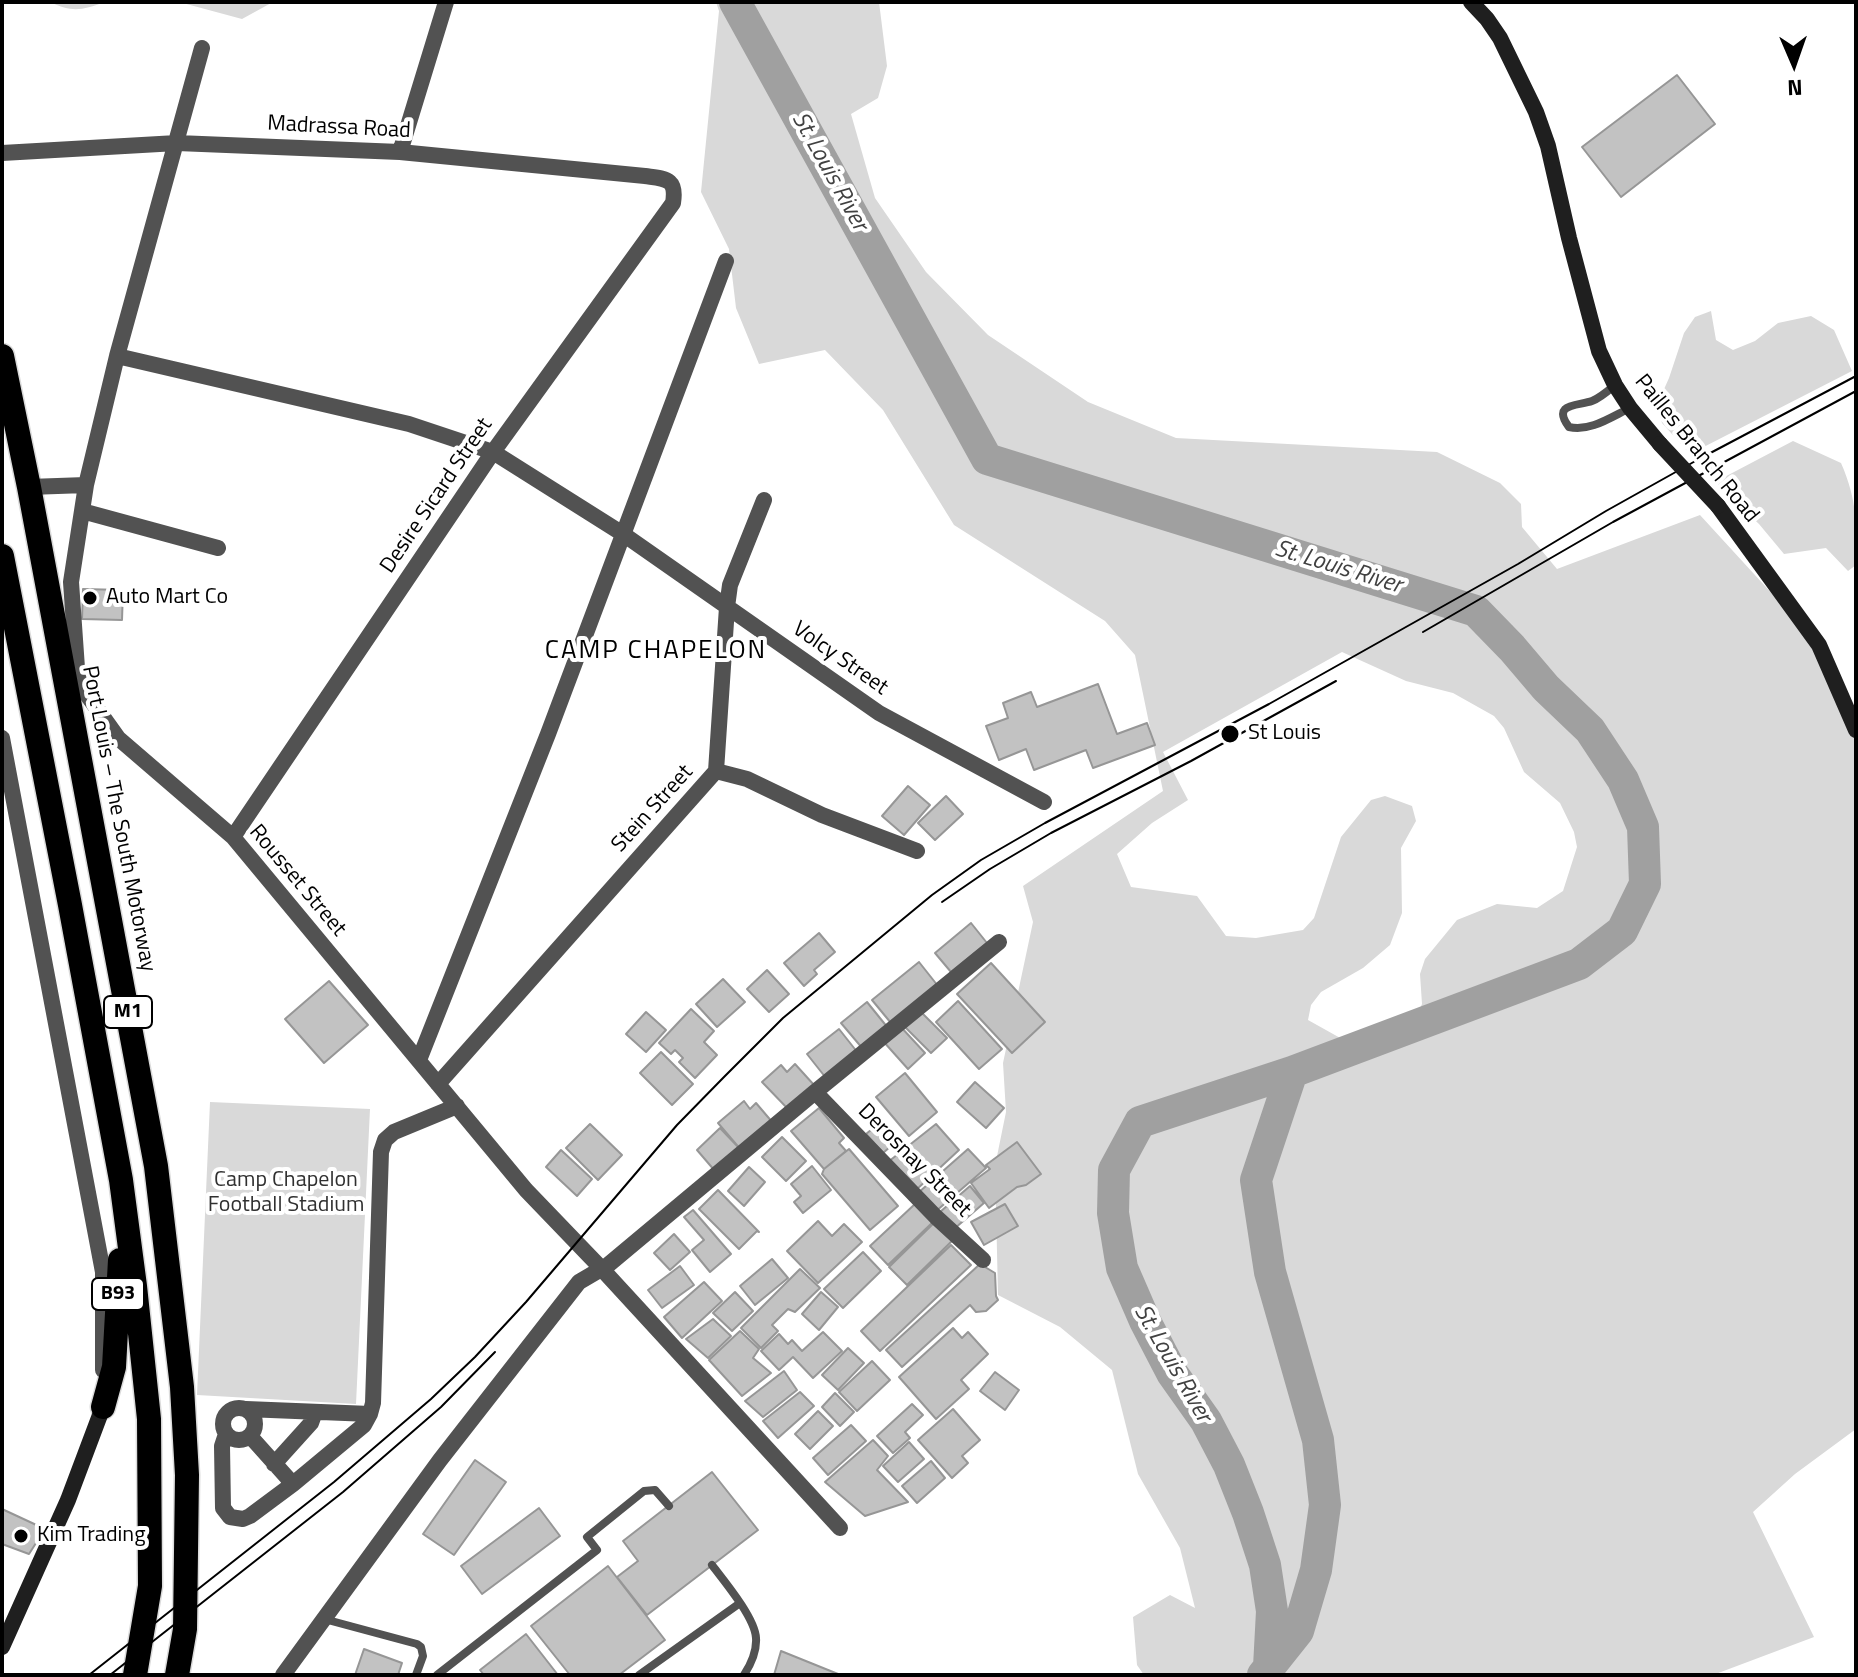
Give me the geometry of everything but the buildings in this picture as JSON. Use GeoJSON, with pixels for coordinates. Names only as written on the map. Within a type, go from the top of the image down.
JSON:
{"type":"FeatureCollection","features":[{"type":"Feature","properties":{"kind":"highway","name":"Port Louis – The South Motorway"},"geometry":{"type":"LineString","coordinates":[[2,356],[156,1166],[182,1387],[187,1475],[185,1629],[177,1675]]}},
{"type":"Feature","properties":{"kind":"highway","name":"M1"},"geometry":{"type":"LineString","coordinates":[[2,556],[121,1180],[135,1286],[149,1419],[150,1586],[135,1675]]}},
{"type":"Feature","properties":{"kind":"highway","name":"B93"},"geometry":{"type":"LineString","coordinates":[[103,1407],[114,1367],[117,1338],[121,1180]]}},
{"type":"Feature","properties":{"kind":"main road","name":"Pailles Branch Road"},"geometry":{"type":"LineString","coordinates":[[1471,2],[1500,38],[1536,112],[1548,146],[1592,332],[1615,385],[1660,444],[1718,506],[1819,645],[1856,730]]}},
{"type":"Feature","properties":{"kind":"main road","name":"B93"},"geometry":{"type":"LineString","coordinates":[[2,1647],[8,1622],[68,1500],[103,1407]]}},
{"type":"Feature","properties":{"kind":"street"},"geometry":{"type":"LineString","coordinates":[[400,152],[446,2]]}},
{"type":"Feature","properties":{"kind":"street","name":"Rousset Street"},"geometry":{"type":"LineString","coordinates":[[202,48],[117,356],[86,485],[71,582],[77,668],[83,689],[118,738],[233,837],[526,1190],[840,1528]]}},
{"type":"Feature","properties":{"kind":"street","name":"Madrassa Road"},"geometry":{"type":"LineString","coordinates":[[2,153],[177,143],[400,152],[645,176],[671,183]]}},
{"type":"Feature","properties":{"kind":"street","name":"Desire Sicard Street"},"geometry":{"type":"LineString","coordinates":[[233,837],[493,452],[673,203],[675,190],[671,183]]}},
{"type":"Feature","properties":{"kind":"street"},"geometry":{"type":"LineString","coordinates":[[419,1060],[548,734],[726,261]]}},
{"type":"Feature","properties":{"kind":"street","name":"Volcy Street"},"geometry":{"type":"LineString","coordinates":[[117,356],[409,424],[493,452],[623,534],[879,713],[1044,802]]}},
{"type":"Feature","properties":{"kind":"street"},"geometry":{"type":"LineString","coordinates":[[29,487],[86,485]]}},
{"type":"Feature","properties":{"kind":"street","name":"Stein Street"},"geometry":{"type":"LineString","coordinates":[[438,1084],[716,771],[730,585],[764,500]]}},
{"type":"Feature","properties":{"kind":"street"},"geometry":{"type":"LineString","coordinates":[[82,511],[218,548]]}},
{"type":"Feature","properties":{"kind":"street"},"geometry":{"type":"LineString","coordinates":[[2,743],[8,805],[103,1272],[103,1407]]}},
{"type":"Feature","properties":{"kind":"street"},"geometry":{"type":"LineString","coordinates":[[716,771],[747,779],[822,815],[917,851]]}},
{"type":"Feature","properties":{"kind":"street"},"geometry":{"type":"LineString","coordinates":[[283,1675],[440,1460],[579,1282],[601,1268],[999,942]]}},
{"type":"Feature","properties":{"kind":"street","name":"Derosnay Street"},"geometry":{"type":"LineString","coordinates":[[815,1092],[936,1217],[983,1260]]}},
{"type":"Feature","properties":{"kind":"street"},"geometry":{"type":"LineString","coordinates":[[226,1434],[222,1446],[223,1508],[230,1517],[243,1519],[293,1484],[364,1425],[373,1403],[381,1152],[385,1140],[394,1132],[457,1106]]}},
{"type":"Feature","properties":{"kind":"street"},"geometry":{"type":"LineString","coordinates":[[246,1409],[255,1421],[253,1432],[246,1439],[235,1440],[226,1434],[222,1424],[226,1414],[235,1408],[370,1414]]}},
{"type":"Feature","properties":{"kind":"street"},"geometry":{"type":"LineString","coordinates":[[274,1464],[311,1423],[315,1412]]}},
{"type":"Feature","properties":{"kind":"street"},"geometry":{"type":"LineString","coordinates":[[250,1436],[293,1484]]}},
{"type":"Feature","properties":{"kind":"lane"},"geometry":{"type":"LineString","coordinates":[[1615,385],[1595,400],[1567,406],[1564,421],[1569,427],[1578,429],[1630,408]]}},
{"type":"Feature","properties":{"kind":"lane"},"geometry":{"type":"LineString","coordinates":[[437,1675],[597,1550],[587,1537],[644,1491],[655,1490],[669,1506]]}},
{"type":"Feature","properties":{"kind":"lane"},"geometry":{"type":"LineString","coordinates":[[712,1565],[740,1603],[756,1635],[755,1651],[744,1675]]}},
{"type":"Feature","properties":{"kind":"lane"},"geometry":{"type":"LineString","coordinates":[[639,1675],[740,1603]]}},
{"type":"Feature","properties":{"kind":"lane"},"geometry":{"type":"LineString","coordinates":[[323,1618],[417,1644],[423,1656],[416,1675]]}},
{"type":"Feature","properties":{"kind":"green space"},"geometry":{"type":"Polygon","coordinates":[[[50,2],[105,2],[78,9],[50,2]]]}},
{"type":"Feature","properties":{"kind":"green space"},"geometry":{"type":"Polygon","coordinates":[[[179,2],[273,2],[242,19],[179,2]]]}},
{"type":"Feature","properties":{"kind":"green space"},"geometry":{"type":"Polygon","coordinates":[[[716,2],[879,2],[887,66],[878,98],[851,114],[875,198],[926,272],[988,335],[1088,402],[1176,438],[1437,452],[1500,483],[1521,504],[1522,527],[1557,569],[1700,515],[1819,645],[1856,740],[1856,1429],[1795,1474],[1753,1512],[1814,1637],[1713,1675],[1144,1675],[1137,1665],[1133,1617],[1170,1595],[1195,1608],[1180,1548],[1138,1474],[1112,1370],[1060,1327],[998,1295],[995,1166],[1006,1112],[1003,1063],[1033,922],[1023,886],[1163,791],[1135,655],[1105,621],[954,525],[883,410],[825,350],[759,364],[736,308],[729,249],[701,192],[719,11],[716,2]],[[1342,652],[1163,752],[1188,800],[1152,823],[1117,854],[1131,887],[1197,896],[1226,936],[1256,938],[1303,930],[1314,918],[1341,837],[1371,800],[1385,796],[1412,806],[1416,821],[1401,848],[1402,913],[1390,945],[1363,968],[1321,992],[1311,1005],[1308,1020],[1351,1044],[1408,1033],[1422,1004],[1420,974],[1425,959],[1457,920],[1497,904],[1537,908],[1563,891],[1577,847],[1574,832],[1560,803],[1524,772],[1504,728],[1494,716],[1453,693],[1406,681],[1342,652]]]}},
{"type":"Feature","properties":{"kind":"green space"},"geometry":{"type":"Polygon","coordinates":[[[1711,311],[1716,340],[1733,350],[1755,341],[1778,323],[1811,316],[1834,330],[1852,371],[1690,454],[1662,423],[1657,405],[1684,333],[1695,317],[1711,311]]]}},
{"type":"Feature","properties":{"kind":"green space"},"geometry":{"type":"Polygon","coordinates":[[[1793,441],[1841,463],[1851,490],[1856,525],[1856,565],[1848,571],[1826,548],[1784,554],[1759,524],[1715,482],[1793,441]]]}},
{"type":"Feature","properties":{"kind":"green space","name":"Camp Chapelon Football Stadium"},"geometry":{"type":"Polygon","coordinates":[[[210,1102],[370,1109],[356,1404],[197,1395],[210,1102]]]}},
{"type":"Feature","properties":{"kind":"waterway","name":"St. Louis River"},"geometry":{"type":"LineString","coordinates":[[735,2],[987,459],[1476,611],[1546,688],[1590,730],[1623,780],[1643,827],[1645,884],[1622,931],[1579,964],[1292,1072],[1256,1180],[1270,1272],[1318,1440],[1325,1505],[1316,1570],[1298,1631],[1263,1675]]}},
{"type":"Feature","properties":{"kind":"waterway","name":"St. Louis River"},"geometry":{"type":"LineString","coordinates":[[1269,1667],[1272,1611],[1265,1565],[1229,1465],[1206,1421],[1172,1373],[1122,1268],[1113,1213],[1114,1170],[1140,1122],[1292,1072]]}},
{"type":"Feature","properties":{"kind":"tram line"},"geometry":{"type":"LineString","coordinates":[[89,1675],[334,1482],[431,1399],[526,1302],[677,1125],[724,1077],[783,1018],[932,895],[981,860],[1045,823],[1269,704],[1699,459],[1856,376]]}},
{"type":"Feature","properties":{"kind":"tram line"},"geometry":{"type":"LineString","coordinates":[[1423,632],[1613,522],[1856,391]]}},
{"type":"Feature","properties":{"kind":"tram line"},"geometry":{"type":"LineString","coordinates":[[942,902],[1051,833],[1336,681]]}},
{"type":"Feature","properties":{"kind":"tram line"},"geometry":{"type":"LineString","coordinates":[[110,1675],[343,1492],[441,1407],[495,1352]]}},
{"type":"Feature","properties":{"kind":"place","name":"Auto Mart Co"},"geometry":{"type":"Point","coordinates":[90,598]}},
{"type":"Feature","properties":{"kind":"place","name":"St Louis"},"geometry":{"type":"Point","coordinates":[1230,734]}},
{"type":"Feature","properties":{"kind":"place","name":"Kim Trading"},"geometry":{"type":"Point","coordinates":[21,1536]}},
{"type":"Feature","properties":{"kind":"district","name":"CAMP CHAPELON"},"geometry":{"type":"Point","coordinates":[656,652]}}]}
